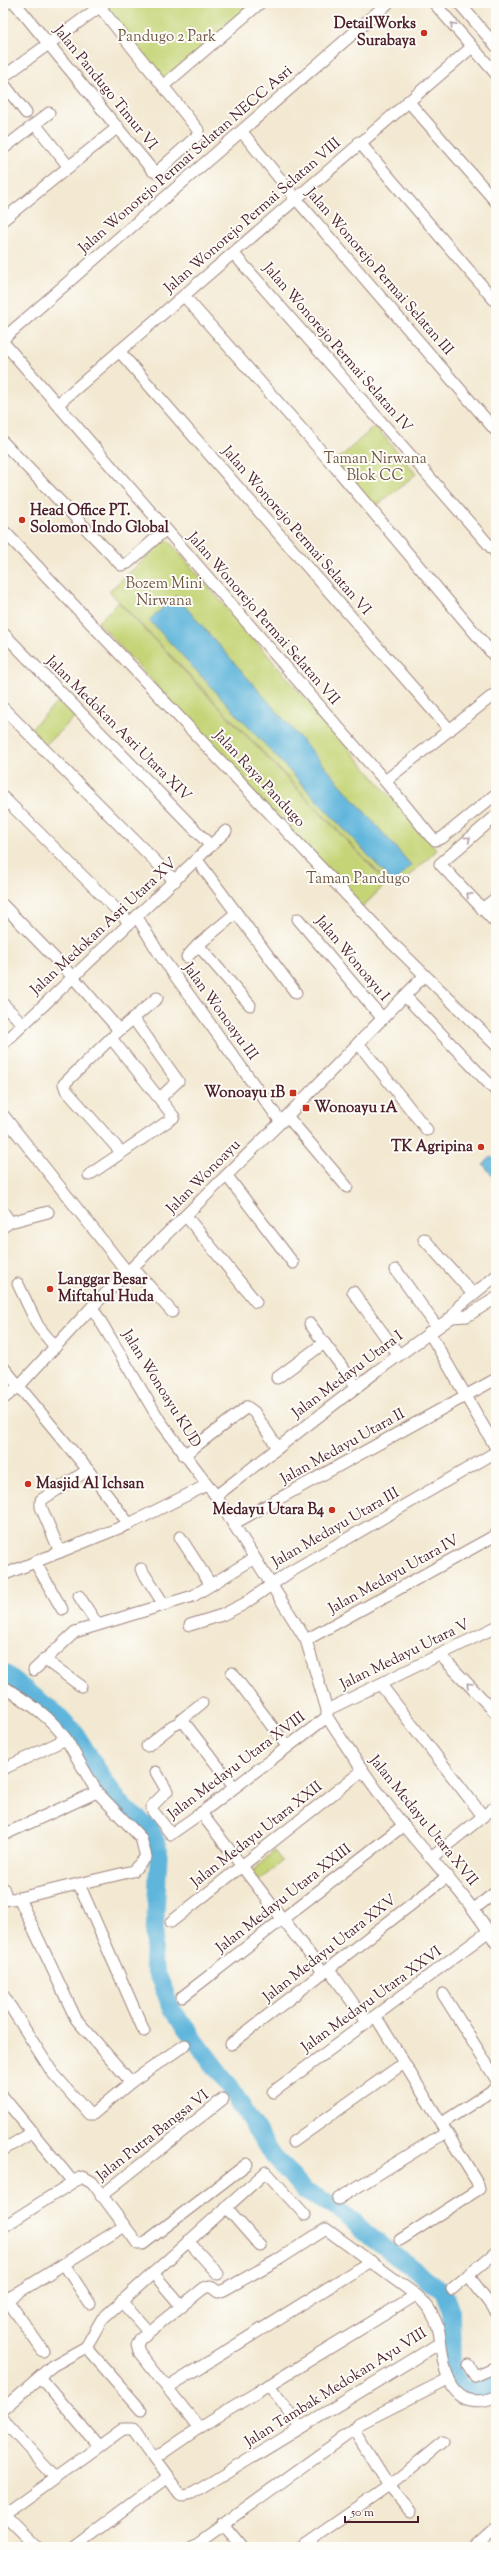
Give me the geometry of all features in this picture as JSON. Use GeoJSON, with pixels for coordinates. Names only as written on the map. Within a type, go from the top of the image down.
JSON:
{"type":"FeatureCollection","features":[{"type":"Feature","properties":{"kind":"street"},"geometry":{"type":"LineString","coordinates":[[3,6],[7,3]]}},
{"type":"Feature","properties":{"kind":"street","name":"Jalan Pandugo Timur VI"},"geometry":{"type":"LineString","coordinates":[[15,3],[153,171],[157,172],[198,135],[195,126],[163,86]]}},
{"type":"Feature","properties":{"kind":"street"},"geometry":{"type":"LineString","coordinates":[[3,78],[103,5],[163,86],[260,3]]}},
{"type":"Feature","properties":{"kind":"street","name":"Jalan Wonorejo Permai Selatan NECC Asri"},"geometry":{"type":"LineString","coordinates":[[3,339],[388,3]]}},
{"type":"Feature","properties":{"kind":"street"},"geometry":{"type":"LineString","coordinates":[[434,3],[469,49],[496,74]]}},
{"type":"Feature","properties":{"kind":"street"},"geometry":{"type":"LineString","coordinates":[[459,3],[496,46]]}},
{"type":"Feature","properties":{"kind":"street","name":"Jalan Wonorejo Permai Selatan VIII"},"geometry":{"type":"LineString","coordinates":[[58,404],[119,351],[185,297],[297,200],[359,142],[469,49]]}},
{"type":"Feature","properties":{"kind":"street"},"geometry":{"type":"LineString","coordinates":[[3,83],[26,113]]}},
{"type":"Feature","properties":{"kind":"street"},"geometry":{"type":"LineString","coordinates":[[408,101],[496,202]]}},
{"type":"Feature","properties":{"kind":"street"},"geometry":{"type":"LineString","coordinates":[[3,149],[49,113]]}},
{"type":"Feature","properties":{"kind":"street"},"geometry":{"type":"LineString","coordinates":[[35,124],[69,167]]}},
{"type":"Feature","properties":{"kind":"street"},"geometry":{"type":"LineString","coordinates":[[3,220],[118,127]]}},
{"type":"Feature","properties":{"kind":"street","name":"Jalan Wonorejo Permai Selatan III"},"geometry":{"type":"LineString","coordinates":[[242,132],[297,200],[496,431]]}},
{"type":"Feature","properties":{"kind":"street"},"geometry":{"type":"LineString","coordinates":[[359,142],[496,302]]}},
{"type":"Feature","properties":{"kind":"street","name":"Jalan Wonorejo Permai Selatan IV"},"geometry":{"type":"LineString","coordinates":[[234,254],[496,553]]}},
{"type":"Feature","properties":{"kind":"street"},"geometry":{"type":"LineString","coordinates":[[185,297],[336,468],[496,658]]}},
{"type":"Feature","properties":{"kind":"street","name":"Jalan Wonorejo Permai Selatan VII"},"geometry":{"type":"LineString","coordinates":[[3,342],[435,840],[442,838],[496,794]]}},
{"type":"Feature","properties":{"kind":"street","name":"Jalan Wonorejo Permai Selatan VI"},"geometry":{"type":"LineString","coordinates":[[119,351],[450,730]]}},
{"type":"Feature","properties":{"kind":"street"},"geometry":{"type":"LineString","coordinates":[[3,442],[121,565],[128,563],[165,530]]}},
{"type":"Feature","properties":{"kind":"street","name":"Jalan Raya Pandugo"},"geometry":{"type":"LineString","coordinates":[[3,530],[424,976],[496,1045]]}},
{"type":"Feature","properties":{"kind":"street","name":"Jalan Medokan Asri Utara XIV"},"geometry":{"type":"LineString","coordinates":[[3,633],[211,846]]}},
{"type":"Feature","properties":{"kind":"street"},"geometry":{"type":"LineString","coordinates":[[385,781],[496,693]]}},
{"type":"Feature","properties":{"kind":"street"},"geometry":{"type":"LineString","coordinates":[[3,708],[175,881]]}},
{"type":"Feature","properties":{"kind":"street","name":"Jalan Wonoayu III"},"geometry":{"type":"LineString","coordinates":[[3,797],[134,920],[284,1119],[347,1187]]}},
{"type":"Feature","properties":{"kind":"street"},"geometry":{"type":"LineString","coordinates":[[496,816],[441,862],[441,867],[496,924]]}},
{"type":"Feature","properties":{"kind":"street","name":"Jalan Medokan Asri Utara XV"},"geometry":{"type":"LineString","coordinates":[[3,1044],[72,976],[198,860],[226,831]]}},
{"type":"Feature","properties":{"kind":"street"},"geometry":{"type":"LineString","coordinates":[[198,860],[296,993]]}},
{"type":"Feature","properties":{"kind":"street"},"geometry":{"type":"LineString","coordinates":[[482,909],[496,898]]}},
{"type":"Feature","properties":{"kind":"street"},"geometry":{"type":"LineString","coordinates":[[3,905],[72,976],[174,1117],[89,1175]]}},
{"type":"Feature","properties":{"kind":"street"},"geometry":{"type":"LineString","coordinates":[[187,957],[199,944],[236,913]]}},
{"type":"Feature","properties":{"kind":"street","name":"Jalan Wonoayu I"},"geometry":{"type":"LineString","coordinates":[[298,919],[383,1019]]}},
{"type":"Feature","properties":{"kind":"street"},"geometry":{"type":"LineString","coordinates":[[199,944],[250,1005]]}},
{"type":"Feature","properties":{"kind":"street","name":"Jalan Wonoayu"},"geometry":{"type":"LineString","coordinates":[[3,1398],[18,1387],[92,1307],[227,1176],[424,976]]}},
{"type":"Feature","properties":{"kind":"street"},"geometry":{"type":"LineString","coordinates":[[405,996],[496,1091]]}},
{"type":"Feature","properties":{"kind":"street"},"geometry":{"type":"LineString","coordinates":[[121,1152],[66,1090],[64,1084],[70,1076],[115,1034],[157,998]]}},
{"type":"Feature","properties":{"kind":"street"},"geometry":{"type":"LineString","coordinates":[[3,1004],[23,1024]]}},
{"type":"Feature","properties":{"kind":"street"},"geometry":{"type":"LineString","coordinates":[[133,1018],[178,1081],[160,1098]]}},
{"type":"Feature","properties":{"kind":"street"},"geometry":{"type":"LineString","coordinates":[[358,1043],[426,1130]]}},
{"type":"Feature","properties":{"kind":"street"},"geometry":{"type":"LineString","coordinates":[[3,1115],[83,1216],[131,1270],[172,1312]]}},
{"type":"Feature","properties":{"kind":"street"},"geometry":{"type":"LineString","coordinates":[[227,1176],[294,1263]]}},
{"type":"Feature","properties":{"kind":"street"},"geometry":{"type":"LineString","coordinates":[[3,1212],[7,1225],[48,1212]]}},
{"type":"Feature","properties":{"kind":"street"},"geometry":{"type":"LineString","coordinates":[[186,1216],[256,1302]]}},
{"type":"Feature","properties":{"kind":"street"},"geometry":{"type":"LineString","coordinates":[[424,1239],[473,1294]]}},
{"type":"Feature","properties":{"kind":"street"},"geometry":{"type":"LineString","coordinates":[[396,1270],[433,1330],[496,1448]]}},
{"type":"Feature","properties":{"kind":"street","name":"Jalan Medayu Utara I"},"geometry":{"type":"LineString","coordinates":[[216,1496],[357,1387],[452,1317],[460,1305],[496,1276]]}},
{"type":"Feature","properties":{"kind":"street"},"geometry":{"type":"LineString","coordinates":[[18,1284],[38,1326],[55,1347]]}},
{"type":"Feature","properties":{"kind":"street"},"geometry":{"type":"LineString","coordinates":[[353,1292],[399,1356]]}},
{"type":"Feature","properties":{"kind":"street"},"geometry":{"type":"LineString","coordinates":[[452,1317],[467,1316],[496,1298]]}},
{"type":"Feature","properties":{"kind":"street","name":"Jalan Wonoayu KUD"},"geometry":{"type":"LineString","coordinates":[[92,1307],[142,1392],[184,1455],[208,1485]]}},
{"type":"Feature","properties":{"kind":"street"},"geometry":{"type":"LineString","coordinates":[[310,1324],[357,1387]]}},
{"type":"Feature","properties":{"kind":"street"},"geometry":{"type":"LineString","coordinates":[[277,1378],[324,1342]]}},
{"type":"Feature","properties":{"kind":"street"},"geometry":{"type":"LineString","coordinates":[[3,1367],[88,1470],[128,1524]]}},
{"type":"Feature","properties":{"kind":"street","name":"Jalan Medayu Utara II"},"geometry":{"type":"LineString","coordinates":[[233,1524],[468,1396],[496,1379]]}},
{"type":"Feature","properties":{"kind":"street"},"geometry":{"type":"LineString","coordinates":[[184,1455],[247,1407],[254,1412],[278,1448]]}},
{"type":"Feature","properties":{"kind":"street","name":"Jalan Medayu Utara III"},"geometry":{"type":"LineString","coordinates":[[190,1625],[233,1610],[270,1585],[496,1452]]}},
{"type":"Feature","properties":{"kind":"street"},"geometry":{"type":"LineString","coordinates":[[60,1552],[41,1506],[41,1500],[88,1470]]}},
{"type":"Feature","properties":{"kind":"street"},"geometry":{"type":"LineString","coordinates":[[3,1574],[128,1524],[208,1485],[306,1640],[327,1714]]}},
{"type":"Feature","properties":{"kind":"street","name":"Jalan Medayu Utara IV"},"geometry":{"type":"LineString","coordinates":[[306,1640],[496,1535]]}},
{"type":"Feature","properties":{"kind":"street"},"geometry":{"type":"LineString","coordinates":[[180,1538],[212,1586]]}},
{"type":"Feature","properties":{"kind":"street"},"geometry":{"type":"LineString","coordinates":[[34,1670],[44,1658],[75,1632],[97,1624],[193,1596],[212,1586],[254,1559]]}},
{"type":"Feature","properties":{"kind":"street"},"geometry":{"type":"LineString","coordinates":[[35,1562],[62,1609]]}},
{"type":"Feature","properties":{"kind":"street"},"geometry":{"type":"LineString","coordinates":[[141,1569],[164,1604]]}},
{"type":"Feature","properties":{"kind":"street"},"geometry":{"type":"LineString","coordinates":[[80,1596],[97,1624]]}},
{"type":"Feature","properties":{"kind":"street","name":"Jalan Medayu Utara V"},"geometry":{"type":"LineString","coordinates":[[327,1714],[496,1627]]}},
{"type":"Feature","properties":{"kind":"street"},"geometry":{"type":"LineString","coordinates":[[441,1656],[496,1713]]}},
{"type":"Feature","properties":{"kind":"street"},"geometry":{"type":"LineString","coordinates":[[44,1658],[81,1686]]}},
{"type":"Feature","properties":{"kind":"street"},"geometry":{"type":"LineString","coordinates":[[232,1672],[286,1746]]}},
{"type":"Feature","properties":{"kind":"street"},"geometry":{"type":"LineString","coordinates":[[381,1685],[483,1816]]}},
{"type":"Feature","properties":{"kind":"street"},"geometry":{"type":"LineString","coordinates":[[3,1888],[5,1899],[19,1898],[133,1871],[139,1867],[146,1857],[141,1838],[97,1792],[66,1739],[54,1723],[40,1710],[4,1688]]}},
{"type":"Feature","properties":{"kind":"street"},"geometry":{"type":"LineString","coordinates":[[147,1746],[202,1703]]}},
{"type":"Feature","properties":{"kind":"street","name":"Jalan Medayu Utara XVIII"},"geometry":{"type":"LineString","coordinates":[[156,1772],[167,1791],[152,1806],[152,1810],[168,1832],[173,1833],[201,1813],[327,1714]]}},
{"type":"Feature","properties":{"kind":"street","name":"Jalan Medayu Utara XVII"},"geometry":{"type":"LineString","coordinates":[[327,1714],[362,1771],[404,1825],[474,1909],[496,1943]]}},
{"type":"Feature","properties":{"kind":"street"},"geometry":{"type":"LineString","coordinates":[[181,1720],[234,1787]]}},
{"type":"Feature","properties":{"kind":"street"},"geometry":{"type":"LineString","coordinates":[[3,1769],[66,1739]]}},
{"type":"Feature","properties":{"kind":"street","name":"Jalan Medayu Utara XXII"},"geometry":{"type":"LineString","coordinates":[[171,1922],[362,1771]]}},
{"type":"Feature","properties":{"kind":"street"},"geometry":{"type":"LineString","coordinates":[[3,1835],[97,1792]]}},
{"type":"Feature","properties":{"kind":"street"},"geometry":{"type":"LineString","coordinates":[[431,1858],[496,1806]]}},
{"type":"Feature","properties":{"kind":"street"},"geometry":{"type":"LineString","coordinates":[[201,1813],[282,1919],[367,2023]]}},
{"type":"Feature","properties":{"kind":"street","name":"Jalan Medayu Utara XXIII"},"geometry":{"type":"LineString","coordinates":[[182,1997],[404,1825]]}},
{"type":"Feature","properties":{"kind":"street","name":"Jalan Medayu Utara XXV"},"geometry":{"type":"LineString","coordinates":[[231,2044],[448,1876]]}},
{"type":"Feature","properties":{"kind":"street"},"geometry":{"type":"LineString","coordinates":[[79,1884],[144,2031]]}},
{"type":"Feature","properties":{"kind":"street"},"geometry":{"type":"LineString","coordinates":[[474,1909],[496,1892]]}},
{"type":"Feature","properties":{"kind":"street"},"geometry":{"type":"LineString","coordinates":[[19,1898],[76,2019],[131,2082]]}},
{"type":"Feature","properties":{"kind":"street","name":"Jalan Medayu Utara XXVI"},"geometry":{"type":"LineString","coordinates":[[273,2092],[489,1931]]}},
{"type":"Feature","properties":{"kind":"street"},"geometry":{"type":"LineString","coordinates":[[443,1994],[496,2079]]}},
{"type":"Feature","properties":{"kind":"street"},"geometry":{"type":"LineString","coordinates":[[3,1995],[52,2072],[86,2112],[93,2114],[131,2082],[185,2046]]}},
{"type":"Feature","properties":{"kind":"street"},"geometry":{"type":"LineString","coordinates":[[376,2016],[477,2182],[478,2189],[400,2240]]}},
{"type":"Feature","properties":{"kind":"street"},"geometry":{"type":"LineString","coordinates":[[293,2142],[404,2063]]}},
{"type":"Feature","properties":{"kind":"street"},"geometry":{"type":"LineString","coordinates":[[338,2199],[444,2127],[496,2088]]}},
{"type":"Feature","properties":{"kind":"street"},"geometry":{"type":"LineString","coordinates":[[3,2097],[73,2182]]}},
{"type":"Feature","properties":{"kind":"street","name":"Jalan Putra Bangsa VI"},"geometry":{"type":"LineString","coordinates":[[101,2196],[223,2099]]}},
{"type":"Feature","properties":{"kind":"street"},"geometry":{"type":"LineString","coordinates":[[3,2150],[33,2132]]}},
{"type":"Feature","properties":{"kind":"street"},"geometry":{"type":"LineString","coordinates":[[3,2227],[83,2177],[87,2178],[136,2242],[143,2244],[247,2164]]}},
{"type":"Feature","properties":{"kind":"street"},"geometry":{"type":"LineString","coordinates":[[3,2409],[52,2366],[86,2347],[102,2319],[266,2172],[305,2215]]}},
{"type":"Feature","properties":{"kind":"street"},"geometry":{"type":"LineString","coordinates":[[226,2207],[260,2246]]}},
{"type":"Feature","properties":{"kind":"street"},"geometry":{"type":"LineString","coordinates":[[43,2352],[4,2298],[64,2264],[123,2226]]}},
{"type":"Feature","properties":{"kind":"street","name":"Jalan Tambak Medokan Ayu VIII"},"geometry":{"type":"LineString","coordinates":[[3,2515],[123,2428],[133,2429],[180,2494],[184,2496],[192,2494],[440,2343],[440,2336],[431,2311],[425,2301],[326,2228],[276,2260],[224,2290],[218,2292],[210,2286],[204,2288],[140,2339],[137,2345],[139,2352],[167,2388]]}},
{"type":"Feature","properties":{"kind":"street"},"geometry":{"type":"LineString","coordinates":[[188,2241],[218,2274]]}},
{"type":"Feature","properties":{"kind":"street"},"geometry":{"type":"LineString","coordinates":[[452,2289],[496,2252]]}},
{"type":"Feature","properties":{"kind":"street"},"geometry":{"type":"LineString","coordinates":[[199,2428],[167,2388],[371,2261]]}},
{"type":"Feature","properties":{"kind":"street"},"geometry":{"type":"LineString","coordinates":[[64,2264],[90,2304]]}},
{"type":"Feature","properties":{"kind":"street"},"geometry":{"type":"LineString","coordinates":[[153,2273],[177,2301]]}},
{"type":"Feature","properties":{"kind":"street"},"geometry":{"type":"LineString","coordinates":[[468,2275],[496,2312]]}},
{"type":"Feature","properties":{"kind":"street"},"geometry":{"type":"LineString","coordinates":[[154,2459],[199,2428],[416,2295]]}},
{"type":"Feature","properties":{"kind":"street"},"geometry":{"type":"LineString","coordinates":[[121,2301],[145,2328]]}},
{"type":"Feature","properties":{"kind":"street"},"geometry":{"type":"LineString","coordinates":[[440,2343],[448,2379],[456,2393],[469,2400],[484,2400],[496,2397]]}},
{"type":"Feature","properties":{"kind":"street"},"geometry":{"type":"LineString","coordinates":[[86,2347],[141,2410]]}},
{"type":"Feature","properties":{"kind":"street"},"geometry":{"type":"LineString","coordinates":[[468,2365],[475,2376],[496,2367]]}},
{"type":"Feature","properties":{"kind":"street"},"geometry":{"type":"LineString","coordinates":[[40,2377],[96,2442]]}},
{"type":"Feature","properties":{"kind":"street"},"geometry":{"type":"LineString","coordinates":[[192,2547],[222,2523],[354,2430],[359,2424],[448,2379]]}},
{"type":"Feature","properties":{"kind":"street"},"geometry":{"type":"LineString","coordinates":[[269,2385],[300,2427]]}},
{"type":"Feature","properties":{"kind":"street"},"geometry":{"type":"LineString","coordinates":[[3,2420],[51,2473]]}},
{"type":"Feature","properties":{"kind":"street"},"geometry":{"type":"LineString","coordinates":[[354,2430],[389,2486],[410,2511]]}},
{"type":"Feature","properties":{"kind":"street"},"geometry":{"type":"LineString","coordinates":[[301,2547],[389,2486],[443,2442]]}},
{"type":"Feature","properties":{"kind":"street"},"geometry":{"type":"LineString","coordinates":[[75,2547],[167,2478]]}},
{"type":"Feature","properties":{"kind":"street"},"geometry":{"type":"LineString","coordinates":[[3,2515],[36,2547]]}},
{"type":"Feature","properties":{"kind":"street"},"geometry":{"type":"LineString","coordinates":[[222,2523],[242,2547]]}},
{"type":"Feature","properties":{"kind":"street"},"geometry":{"type":"LineString","coordinates":[[479,2546],[496,2527]]}},
{"type":"Feature","properties":{"kind":"green space","name":"Pandugo 2 Park"},"geometry":{"type":"Polygon","coordinates":[[[106,3],[260,3],[163,86],[100,7],[106,3]]]}},
{"type":"Feature","properties":{"kind":"green space","name":"Taman Nirwana Blok CC"},"geometry":{"type":"Polygon","coordinates":[[[375,426],[416,474],[374,508],[335,462],[375,426]]]}},
{"type":"Feature","properties":{"kind":"green space","name":"Bozem Mini Nirwana"},"geometry":{"type":"Polygon","coordinates":[[[167,539],[437,850],[395,890],[109,591],[167,539]]]}},
{"type":"Feature","properties":{"kind":"green space","name":"Taman Pandugo"},"geometry":{"type":"Polygon","coordinates":[[[118,602],[387,883],[360,909],[98,622],[118,602]]]}},
{"type":"Feature","properties":{"kind":"green space"},"geometry":{"type":"Polygon","coordinates":[[[59,701],[75,717],[44,746],[29,730],[59,701]]]}},
{"type":"Feature","properties":{"kind":"green space"},"geometry":{"type":"Polygon","coordinates":[[[274,1851],[282,1861],[259,1881],[251,1872],[274,1851]]]}},
{"type":"Feature","properties":{"kind":"water"},"geometry":{"type":"Polygon","coordinates":[[[176,596],[411,865],[394,883],[149,620],[176,596]]]}},
{"type":"Feature","properties":{"kind":"water"},"geometry":{"type":"Polygon","coordinates":[[[492,1156],[496,1161],[494,1178],[483,1164],[492,1156]]]}},
{"type":"Feature","properties":{"kind":"waterway"},"geometry":{"type":"LineString","coordinates":[[3,1672],[57,1714],[75,1733],[106,1783],[124,1808],[150,1828],[159,1848],[153,1964],[173,2011],[228,2084],[268,2149],[304,2191],[340,2210],[373,2239],[443,2291],[451,2312],[452,2370],[460,2388],[474,2391],[487,2387],[496,2382]]}},
{"type":"Feature","properties":{"kind":"place","name":"DetailWorks Surabaya"},"geometry":{"type":"Point","coordinates":[424,33]}},
{"type":"Feature","properties":{"kind":"place","name":"Head Office PT. Solomon Indo Global"},"geometry":{"type":"Point","coordinates":[22,520]}},
{"type":"Feature","properties":{"kind":"place","name":"Wonoayu 1B"},"geometry":{"type":"Point","coordinates":[293,1093]}},
{"type":"Feature","properties":{"kind":"place","name":"Wonoayu 1A"},"geometry":{"type":"Point","coordinates":[306,1108]}},
{"type":"Feature","properties":{"kind":"place","name":"TK Agripina"},"geometry":{"type":"Point","coordinates":[481,1147]}},
{"type":"Feature","properties":{"kind":"place","name":"Langgar Besar Miftahul Huda"},"geometry":{"type":"Point","coordinates":[50,1289]}},
{"type":"Feature","properties":{"kind":"place","name":"Masjid Al Ichsan"},"geometry":{"type":"Point","coordinates":[28,1484]}},
{"type":"Feature","properties":{"kind":"place","name":"Medayu Utara B4"},"geometry":{"type":"Point","coordinates":[332,1510]}}]}
